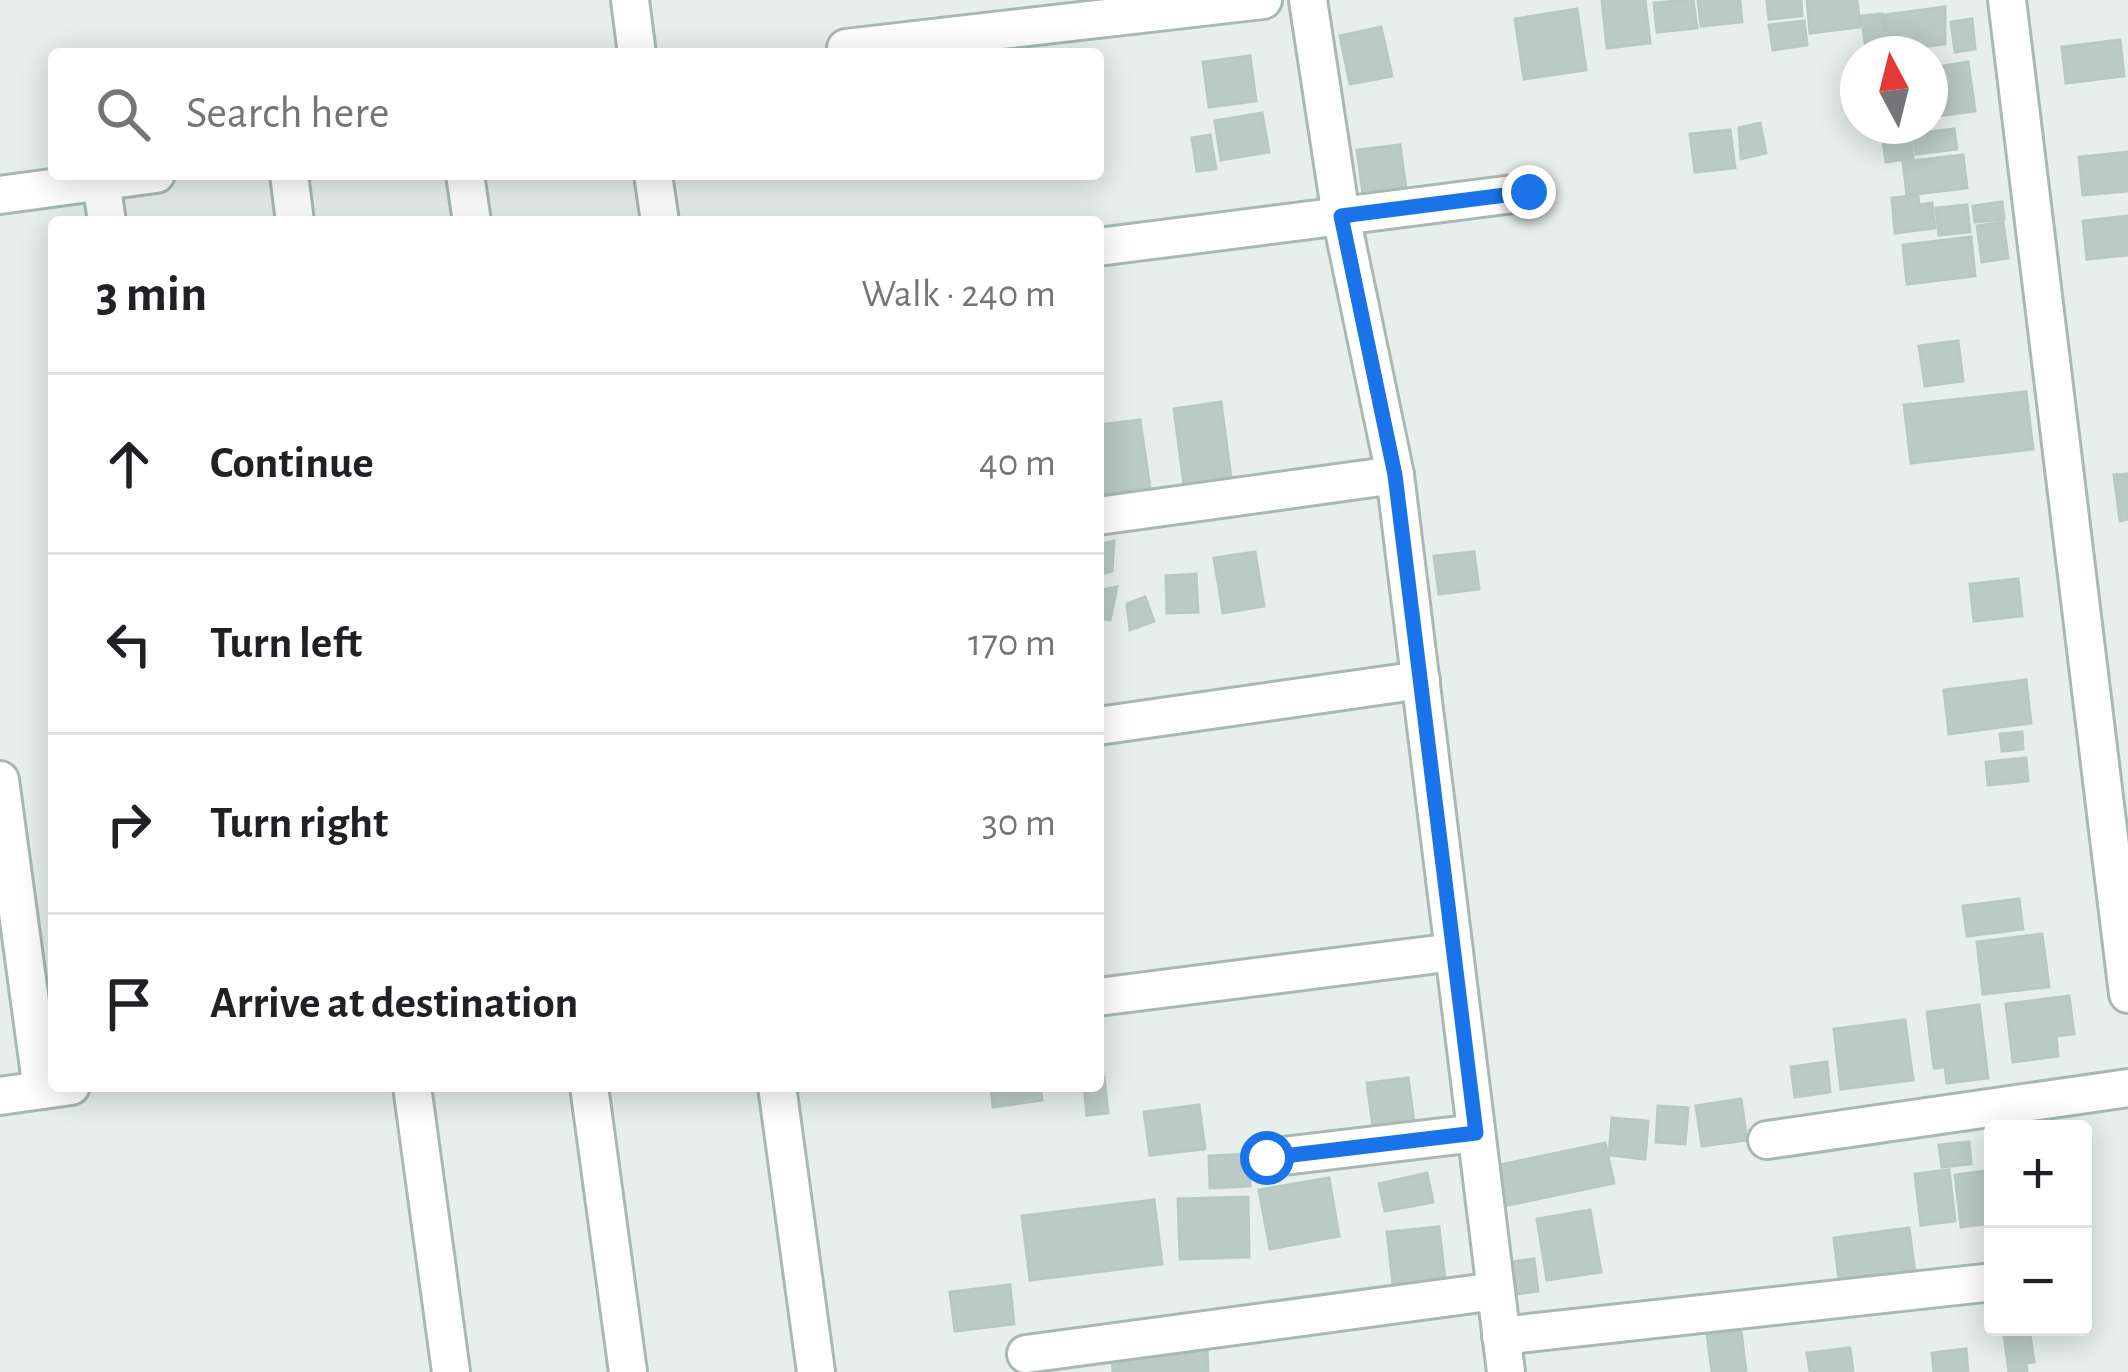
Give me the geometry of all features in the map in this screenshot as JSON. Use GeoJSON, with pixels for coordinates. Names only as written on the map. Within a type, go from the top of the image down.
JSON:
{"type":"FeatureCollection","features":[{"type":"Feature","properties":{"kind":"street"},"geometry":{"type":"LineString","coordinates":[[630,0],[636,48]]}},
{"type":"Feature","properties":{"kind":"street"},"geometry":{"type":"LineString","coordinates":[[854,48],[1263,0]]}},
{"type":"Feature","properties":{"kind":"street"},"geometry":{"type":"LineString","coordinates":[[1307,0],[1341,216],[1395,475],[1503,1354],[1984,1283]]}},
{"type":"Feature","properties":{"kind":"street"},"geometry":{"type":"LineString","coordinates":[[2007,0],[2128,994]]}},
{"type":"Feature","properties":{"kind":"street"},"geometry":{"type":"LineString","coordinates":[[0,195],[115,180]]}},
{"type":"Feature","properties":{"kind":"street"},"geometry":{"type":"LineString","coordinates":[[290,180],[294,216]]}},
{"type":"Feature","properties":{"kind":"street"},"geometry":{"type":"LineString","coordinates":[[466,180],[471,216]]}},
{"type":"Feature","properties":{"kind":"street"},"geometry":{"type":"LineString","coordinates":[[654,180],[659,216]]}},
{"type":"Feature","properties":{"kind":"street"},"geometry":{"type":"LineString","coordinates":[[101,182],[106,216]]}},
{"type":"Feature","properties":{"kind":"street"},"geometry":{"type":"LineString","coordinates":[[1104,246],[1529,192]]}},
{"type":"Feature","properties":{"kind":"street"},"geometry":{"type":"LineString","coordinates":[[1104,515],[1395,475]]}},
{"type":"Feature","properties":{"kind":"street"},"geometry":{"type":"LineString","coordinates":[[1104,725],[1420,680]]}},
{"type":"Feature","properties":{"kind":"street"},"geometry":{"type":"LineString","coordinates":[[0,780],[48,1039]]}},
{"type":"Feature","properties":{"kind":"street"},"geometry":{"type":"LineString","coordinates":[[1104,997],[1454,952]]}},
{"type":"Feature","properties":{"kind":"street"},"geometry":{"type":"LineString","coordinates":[[1767,1140],[2128,1088]]}},
{"type":"Feature","properties":{"kind":"street"},"geometry":{"type":"LineString","coordinates":[[0,1096],[48,1089]]}},
{"type":"Feature","properties":{"kind":"street"},"geometry":{"type":"LineString","coordinates":[[413,1092],[451,1372]]}},
{"type":"Feature","properties":{"kind":"street"},"geometry":{"type":"LineString","coordinates":[[590,1092],[628,1372]]}},
{"type":"Feature","properties":{"kind":"street"},"geometry":{"type":"LineString","coordinates":[[778,1092],[816,1372]]}},
{"type":"Feature","properties":{"kind":"street"},"geometry":{"type":"LineString","coordinates":[[1267,1158],[1476,1133]]}},
{"type":"Feature","properties":{"kind":"street"},"geometry":{"type":"LineString","coordinates":[[1026,1354],[1496,1291]]}},
{"type":"Feature","properties":{"kind":"building"},"geometry":{"type":"Polygon","coordinates":[[[1602,0],[1645,0],[1650,43],[1607,48],[1602,0]]]}},
{"type":"Feature","properties":{"kind":"building"},"geometry":{"type":"Polygon","coordinates":[[[1693,0],[1697,28],[1657,32],[1654,3],[1693,0]]]}},
{"type":"Feature","properties":{"kind":"building"},"geometry":{"type":"Polygon","coordinates":[[[1698,0],[1740,0],[1742,22],[1701,26],[1698,0]]]}},
{"type":"Feature","properties":{"kind":"building"},"geometry":{"type":"Polygon","coordinates":[[[1767,0],[1801,0],[1802,16],[1769,19],[1767,0]]]}},
{"type":"Feature","properties":{"kind":"building"},"geometry":{"type":"Polygon","coordinates":[[[1807,0],[1857,0],[1860,27],[1810,33],[1807,0]]]}},
{"type":"Feature","properties":{"kind":"building"},"geometry":{"type":"Polygon","coordinates":[[[1945,7],[1945,36],[1887,36],[1884,15],[1945,7]]]}},
{"type":"Feature","properties":{"kind":"building"},"geometry":{"type":"Polygon","coordinates":[[[1577,9],[1586,70],[1524,79],[1515,19],[1577,9]]]}},
{"type":"Feature","properties":{"kind":"building"},"geometry":{"type":"Polygon","coordinates":[[[1882,14],[1885,36],[1864,36],[1861,16],[1882,14]]]}},
{"type":"Feature","properties":{"kind":"building"},"geometry":{"type":"Polygon","coordinates":[[[1972,19],[1975,49],[1955,52],[1951,22],[1972,19]]]}},
{"type":"Feature","properties":{"kind":"building"},"geometry":{"type":"Polygon","coordinates":[[[1804,21],[1807,45],[1773,50],[1769,25],[1804,21]]]}},
{"type":"Feature","properties":{"kind":"building"},"geometry":{"type":"Polygon","coordinates":[[[1381,27],[1392,76],[1350,84],[1340,36],[1381,27]]]}},
{"type":"Feature","properties":{"kind":"building"},"geometry":{"type":"Polygon","coordinates":[[[2120,40],[2124,76],[2066,83],[2062,47],[2120,40]]]}},
{"type":"Feature","properties":{"kind":"building"},"geometry":{"type":"Polygon","coordinates":[[[1250,56],[1256,101],[1209,107],[1203,62],[1250,56]]]}},
{"type":"Feature","properties":{"kind":"building"},"geometry":{"type":"Polygon","coordinates":[[[1968,62],[1975,111],[1948,115],[1948,65],[1968,62]]]}},
{"type":"Feature","properties":{"kind":"building"},"geometry":{"type":"Polygon","coordinates":[[[1262,113],[1269,152],[1221,160],[1215,121],[1262,113]]]}},
{"type":"Feature","properties":{"kind":"building"},"geometry":{"type":"Polygon","coordinates":[[[1760,123],[1766,153],[1741,159],[1739,128],[1760,123]]]}},
{"type":"Feature","properties":{"kind":"building"},"geometry":{"type":"Polygon","coordinates":[[[1954,129],[1957,149],[1916,154],[1914,144],[1948,144],[1948,130],[1954,129]]]}},
{"type":"Feature","properties":{"kind":"building"},"geometry":{"type":"Polygon","coordinates":[[[1730,130],[1735,168],[1695,172],[1690,134],[1730,130]]]}},
{"type":"Feature","properties":{"kind":"building"},"geometry":{"type":"Polygon","coordinates":[[[1210,135],[1216,169],[1197,171],[1192,138],[1210,135]]]}},
{"type":"Feature","properties":{"kind":"building"},"geometry":{"type":"Polygon","coordinates":[[[1884,144],[1911,144],[1913,158],[1886,162],[1884,144]]]}},
{"type":"Feature","properties":{"kind":"building"},"geometry":{"type":"Polygon","coordinates":[[[1400,145],[1406,189],[1363,194],[1357,150],[1400,145]]]}},
{"type":"Feature","properties":{"kind":"building"},"geometry":{"type":"Polygon","coordinates":[[[2128,152],[2128,191],[2083,195],[2079,157],[2128,152]]]}},
{"type":"Feature","properties":{"kind":"building"},"geometry":{"type":"Polygon","coordinates":[[[1963,155],[1967,188],[1907,195],[1903,162],[1963,155]]]}},
{"type":"Feature","properties":{"kind":"building"},"geometry":{"type":"Polygon","coordinates":[[[1918,195],[1919,205],[1932,203],[1935,228],[1895,233],[1892,198],[1918,195]]]}},
{"type":"Feature","properties":{"kind":"building"},"geometry":{"type":"Polygon","coordinates":[[[2002,202],[2004,219],[1975,222],[1973,206],[2002,202]]]}},
{"type":"Feature","properties":{"kind":"building"},"geometry":{"type":"Polygon","coordinates":[[[1967,205],[1970,232],[1939,235],[1936,208],[1967,205]]]}},
{"type":"Feature","properties":{"kind":"building"},"geometry":{"type":"Polygon","coordinates":[[[2128,216],[2128,255],[2087,259],[2083,221],[2128,216]]]}},
{"type":"Feature","properties":{"kind":"building"},"geometry":{"type":"Polygon","coordinates":[[[2003,222],[2008,258],[1982,262],[1977,226],[2003,222]]]}},
{"type":"Feature","properties":{"kind":"building"},"geometry":{"type":"Polygon","coordinates":[[[1971,237],[1975,276],[1907,284],[1903,245],[1971,237]]]}},
{"type":"Feature","properties":{"kind":"building"},"geometry":{"type":"Polygon","coordinates":[[[1958,341],[1963,381],[1925,386],[1919,346],[1958,341]]]}},
{"type":"Feature","properties":{"kind":"building"},"geometry":{"type":"Polygon","coordinates":[[[2026,392],[2033,449],[1911,463],[1904,405],[2026,392]]]}},
{"type":"Feature","properties":{"kind":"building"},"geometry":{"type":"Polygon","coordinates":[[[1221,402],[1231,478],[1184,485],[1174,409],[1221,402]]]}},
{"type":"Feature","properties":{"kind":"building"},"geometry":{"type":"Polygon","coordinates":[[[1140,420],[1150,488],[1104,494],[1104,424],[1140,420]]]}},
{"type":"Feature","properties":{"kind":"building"},"geometry":{"type":"Polygon","coordinates":[[[2128,474],[2128,519],[2120,521],[2114,475],[2128,474]]]}},
{"type":"Feature","properties":{"kind":"building"},"geometry":{"type":"Polygon","coordinates":[[[1114,541],[1112,571],[1104,573],[1104,544],[1114,541]]]}},
{"type":"Feature","properties":{"kind":"building"},"geometry":{"type":"Polygon","coordinates":[[[1255,552],[1264,606],[1223,613],[1214,558],[1255,552]]]}},
{"type":"Feature","properties":{"kind":"building"},"geometry":{"type":"Polygon","coordinates":[[[1474,552],[1479,589],[1439,594],[1434,556],[1474,552]]]}},
{"type":"Feature","properties":{"kind":"building"},"geometry":{"type":"Polygon","coordinates":[[[1196,574],[1198,612],[1167,613],[1166,576],[1196,574]]]}},
{"type":"Feature","properties":{"kind":"building"},"geometry":{"type":"Polygon","coordinates":[[[2018,579],[2022,616],[1974,621],[1970,584],[2018,579]]]}},
{"type":"Feature","properties":{"kind":"building"},"geometry":{"type":"Polygon","coordinates":[[[1117,587],[1110,620],[1104,619],[1104,590],[1117,587]]]}},
{"type":"Feature","properties":{"kind":"building"},"geometry":{"type":"Polygon","coordinates":[[[1145,597],[1154,621],[1130,630],[1127,604],[1145,597]]]}},
{"type":"Feature","properties":{"kind":"building"},"geometry":{"type":"Polygon","coordinates":[[[2026,680],[2031,723],[1949,734],[1944,690],[2026,680]]]}},
{"type":"Feature","properties":{"kind":"building"},"geometry":{"type":"Polygon","coordinates":[[[2022,732],[2023,749],[2002,751],[2000,734],[2022,732]]]}},
{"type":"Feature","properties":{"kind":"building"},"geometry":{"type":"Polygon","coordinates":[[[2026,758],[2028,781],[1988,785],[1986,762],[2026,758]]]}},
{"type":"Feature","properties":{"kind":"building"},"geometry":{"type":"Polygon","coordinates":[[[2019,899],[2023,929],[1967,936],[1963,906],[2019,899]]]}},
{"type":"Feature","properties":{"kind":"building"},"geometry":{"type":"Polygon","coordinates":[[[2042,934],[2049,987],[1983,994],[1977,942],[2042,934]]]}},
{"type":"Feature","properties":{"kind":"building"},"geometry":{"type":"Polygon","coordinates":[[[2069,996],[2074,1034],[2056,1036],[2058,1056],[2013,1062],[2006,1004],[2069,996]]]}},
{"type":"Feature","properties":{"kind":"building"},"geometry":{"type":"Polygon","coordinates":[[[1979,1005],[1988,1078],[1947,1083],[1945,1067],[1934,1068],[1927,1012],[1979,1005]]]}},
{"type":"Feature","properties":{"kind":"building"},"geometry":{"type":"Polygon","coordinates":[[[1905,1020],[1913,1080],[1841,1089],[1834,1029],[1905,1020]]]}},
{"type":"Feature","properties":{"kind":"building"},"geometry":{"type":"Polygon","coordinates":[[[1827,1062],[1830,1092],[1795,1097],[1791,1067],[1827,1062]]]}},
{"type":"Feature","properties":{"kind":"building"},"geometry":{"type":"Polygon","coordinates":[[[1104,1077],[1108,1113],[1087,1115],[1085,1092],[1104,1092],[1104,1077]]]}},
{"type":"Feature","properties":{"kind":"building"},"geometry":{"type":"Polygon","coordinates":[[[1408,1078],[1414,1122],[1373,1127],[1367,1083],[1408,1078]]]}},
{"type":"Feature","properties":{"kind":"building"},"geometry":{"type":"Polygon","coordinates":[[[992,1092],[1041,1092],[1042,1100],[993,1107],[992,1092]]]}},
{"type":"Feature","properties":{"kind":"building"},"geometry":{"type":"Polygon","coordinates":[[[1741,1099],[1747,1140],[1702,1146],[1696,1106],[1741,1099]]]}},
{"type":"Feature","properties":{"kind":"building"},"geometry":{"type":"Polygon","coordinates":[[[1199,1105],[1205,1149],[1150,1155],[1144,1112],[1199,1105]]]}},
{"type":"Feature","properties":{"kind":"building"},"geometry":{"type":"Polygon","coordinates":[[[1658,1106],[1688,1108],[1685,1144],[1656,1142],[1658,1106]]]}},
{"type":"Feature","properties":{"kind":"building"},"geometry":{"type":"Polygon","coordinates":[[[1612,1118],[1648,1121],[1645,1159],[1609,1155],[1612,1118]]]}},
{"type":"Feature","properties":{"kind":"building"},"geometry":{"type":"Polygon","coordinates":[[[1969,1142],[1971,1164],[1942,1167],[1939,1145],[1969,1142]]]}},
{"type":"Feature","properties":{"kind":"building"},"geometry":{"type":"Polygon","coordinates":[[[1605,1143],[1614,1183],[1499,1207],[1490,1167],[1605,1143]]]}},
{"type":"Feature","properties":{"kind":"building"},"geometry":{"type":"Polygon","coordinates":[[[1249,1154],[1250,1186],[1210,1188],[1209,1156],[1249,1154]]]}},
{"type":"Feature","properties":{"kind":"building"},"geometry":{"type":"Polygon","coordinates":[[[1949,1170],[1955,1221],[1921,1225],[1915,1174],[1949,1170]]]}},
{"type":"Feature","properties":{"kind":"building"},"geometry":{"type":"Polygon","coordinates":[[[1984,1171],[1984,1224],[1961,1227],[1955,1175],[1984,1171]]]}},
{"type":"Feature","properties":{"kind":"building"},"geometry":{"type":"Polygon","coordinates":[[[1427,1173],[1433,1202],[1385,1211],[1379,1184],[1427,1173]]]}},
{"type":"Feature","properties":{"kind":"building"},"geometry":{"type":"Polygon","coordinates":[[[1329,1178],[1339,1236],[1270,1249],[1259,1190],[1329,1178]]]}},
{"type":"Feature","properties":{"kind":"building"},"geometry":{"type":"Polygon","coordinates":[[[1248,1197],[1249,1257],[1180,1259],[1178,1199],[1248,1197]]]}},
{"type":"Feature","properties":{"kind":"building"},"geometry":{"type":"Polygon","coordinates":[[[1154,1200],[1162,1264],[1030,1280],[1022,1216],[1154,1200]]]}},
{"type":"Feature","properties":{"kind":"building"},"geometry":{"type":"Polygon","coordinates":[[[1590,1210],[1601,1272],[1547,1280],[1537,1219],[1590,1210]]]}},
{"type":"Feature","properties":{"kind":"building"},"geometry":{"type":"Polygon","coordinates":[[[1439,1227],[1446,1288],[1394,1293],[1387,1232],[1439,1227]]]}},
{"type":"Feature","properties":{"kind":"building"},"geometry":{"type":"Polygon","coordinates":[[[1909,1228],[1916,1280],[1840,1289],[1834,1238],[1909,1228]]]}},
{"type":"Feature","properties":{"kind":"building"},"geometry":{"type":"Polygon","coordinates":[[[1534,1259],[1538,1291],[1509,1295],[1504,1263],[1534,1259]]]}},
{"type":"Feature","properties":{"kind":"building"},"geometry":{"type":"Polygon","coordinates":[[[1010,1285],[1014,1324],[955,1331],[950,1292],[1010,1285]]]}},
{"type":"Feature","properties":{"kind":"building"},"geometry":{"type":"Polygon","coordinates":[[[1741,1331],[1746,1372],[1712,1372],[1707,1334],[1741,1331]]]}},
{"type":"Feature","properties":{"kind":"building"},"geometry":{"type":"Polygon","coordinates":[[[2004,1336],[2030,1336],[2034,1362],[2026,1363],[2027,1372],[2009,1372],[2004,1336]]]}},
{"type":"Feature","properties":{"kind":"building"},"geometry":{"type":"Polygon","coordinates":[[[1207,1347],[1208,1372],[1113,1372],[1112,1351],[1207,1347]]]}},
{"type":"Feature","properties":{"kind":"building"},"geometry":{"type":"Polygon","coordinates":[[[1850,1348],[1853,1372],[1810,1372],[1807,1353],[1850,1348]]]}},
{"type":"Feature","properties":{"kind":"building"},"geometry":{"type":"Polygon","coordinates":[[[1966,1349],[1968,1372],[1934,1372],[1932,1353],[1966,1349]]]}},
{"type":"Feature","properties":{"kind":"route"},"geometry":{"type":"LineString","coordinates":[[1267,1158],[1476,1133],[1388,426],[1341,216],[1529,192]]}}]}
